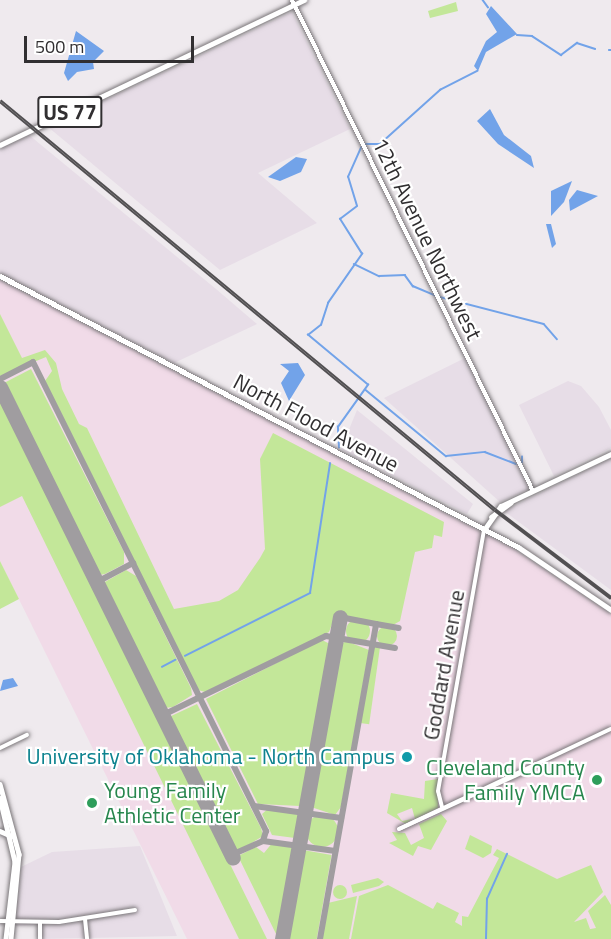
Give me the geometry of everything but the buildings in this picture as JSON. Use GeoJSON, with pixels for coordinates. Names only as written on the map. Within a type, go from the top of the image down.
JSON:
{"type":"FeatureCollection","features":[{"type":"Feature","properties":{"kind":"main road","name":"US 77"},"geometry":{"type":"LineString","coordinates":[[0,145],[293,2],[304,0]]}},
{"type":"Feature","properties":{"kind":"main road","name":"North Flood Avenue"},"geometry":{"type":"LineString","coordinates":[[0,276],[484,530],[611,610]]}},
{"type":"Feature","properties":{"kind":"main road"},"geometry":{"type":"LineString","coordinates":[[484,530],[491,517],[510,503],[611,454]]}},
{"type":"Feature","properties":{"kind":"main road"},"geometry":{"type":"LineString","coordinates":[[0,784],[19,861],[12,923],[6,939]]}},
{"type":"Feature","properties":{"kind":"main road"},"geometry":{"type":"LineString","coordinates":[[0,797],[12,827]]}},
{"type":"Feature","properties":{"kind":"main road"},"geometry":{"type":"LineString","coordinates":[[0,797],[12,827],[15,879],[11,939]]}},
{"type":"Feature","properties":{"kind":"main road"},"geometry":{"type":"LineString","coordinates":[[0,831],[8,821]]}},
{"type":"Feature","properties":{"kind":"main road"},"geometry":{"type":"LineString","coordinates":[[0,831],[12,827]]}},
{"type":"Feature","properties":{"kind":"main road"},"geometry":{"type":"LineString","coordinates":[[0,831],[12,837]]}},
{"type":"Feature","properties":{"kind":"street","name":"12th Avenue Northwest"},"geometry":{"type":"LineString","coordinates":[[293,2],[533,492]]}},
{"type":"Feature","properties":{"kind":"street","name":"Goddard Avenue"},"geometry":{"type":"LineString","coordinates":[[442,807],[438,791],[484,530]]}},
{"type":"Feature","properties":{"kind":"street"},"geometry":{"type":"LineString","coordinates":[[530,769],[442,807],[399,829],[530,769],[611,729]]}},
{"type":"Feature","properties":{"kind":"street"},"geometry":{"type":"LineString","coordinates":[[0,748],[27,735]]}},
{"type":"Feature","properties":{"kind":"street"},"geometry":{"type":"LineString","coordinates":[[0,921],[40,923],[85,920],[135,910]]}},
{"type":"Feature","properties":{"kind":"street"},"geometry":{"type":"LineString","coordinates":[[85,920],[87,939]]}},
{"type":"Feature","properties":{"kind":"street"},"geometry":{"type":"LineString","coordinates":[[40,923],[40,939]]}},
{"type":"Feature","properties":{"kind":"shaded area"},"geometry":{"type":"Polygon","coordinates":[[[292,12],[350,129],[258,173],[317,223],[220,270],[48,127],[292,12]]]}},
{"type":"Feature","properties":{"kind":"shaded area"},"geometry":{"type":"Polygon","coordinates":[[[29,135],[257,324],[174,363],[0,273],[0,149],[29,135]]]}},
{"type":"Feature","properties":{"kind":"shaded area"},"geometry":{"type":"Polygon","coordinates":[[[0,280],[514,549],[611,614],[611,939],[187,939],[0,561],[0,280]]]}},
{"type":"Feature","properties":{"kind":"shaded area"},"geometry":{"type":"Polygon","coordinates":[[[465,358],[529,489],[500,502],[384,398],[465,358]]]}},
{"type":"Feature","properties":{"kind":"shaded area"},"geometry":{"type":"Polygon","coordinates":[[[568,381],[581,386],[599,407],[611,430],[611,448],[554,476],[519,405],[568,381]]]}},
{"type":"Feature","properties":{"kind":"shaded area"},"geometry":{"type":"Polygon","coordinates":[[[357,410],[473,504],[467,514],[341,449],[357,410]]]}},
{"type":"Feature","properties":{"kind":"shaded area"},"geometry":{"type":"Polygon","coordinates":[[[611,458],[611,590],[504,511],[611,458]]]}},
{"type":"Feature","properties":{"kind":"shaded area"},"geometry":{"type":"Polygon","coordinates":[[[140,846],[177,936],[42,939],[40,925],[15,926],[21,867],[52,852],[140,846]]]}},
{"type":"Feature","properties":{"kind":"green space"},"geometry":{"type":"Polygon","coordinates":[[[456,2],[458,11],[430,18],[428,11],[456,2]]]}},
{"type":"Feature","properties":{"kind":"green space"},"geometry":{"type":"Polygon","coordinates":[[[0,314],[22,358],[45,350],[56,363],[62,389],[79,424],[87,428],[174,609],[219,601],[238,590],[260,558],[265,549],[260,459],[273,433],[444,522],[442,537],[434,535],[432,548],[415,552],[400,621],[393,625],[336,614],[329,632],[205,692],[198,690],[45,381],[52,371],[46,357],[0,376],[0,314]]]}},
{"type":"Feature","properties":{"kind":"green space"},"geometry":{"type":"Polygon","coordinates":[[[31,369],[124,552],[124,564],[105,574],[99,575],[4,383],[31,369]]]}},
{"type":"Feature","properties":{"kind":"green space"},"geometry":{"type":"Polygon","coordinates":[[[0,399],[267,939],[239,939],[22,496],[0,507],[0,399]]]}},
{"type":"Feature","properties":{"kind":"green space"},"geometry":{"type":"Polygon","coordinates":[[[0,561],[19,599],[0,609],[0,561]]]}},
{"type":"Feature","properties":{"kind":"green space"},"geometry":{"type":"Polygon","coordinates":[[[126,570],[136,576],[191,688],[192,695],[173,707],[165,708],[103,583],[126,570]]]}},
{"type":"Feature","properties":{"kind":"green space"},"geometry":{"type":"Polygon","coordinates":[[[358,619],[367,622],[370,631],[367,640],[358,643],[349,640],[346,631],[349,622],[358,619]]]}},
{"type":"Feature","properties":{"kind":"green space"},"geometry":{"type":"Polygon","coordinates":[[[387,626],[394,629],[397,636],[394,643],[387,646],[380,643],[377,636],[380,629],[387,626]]]}},
{"type":"Feature","properties":{"kind":"green space"},"geometry":{"type":"Polygon","coordinates":[[[322,640],[330,644],[300,806],[258,804],[206,699],[322,640]]]}},
{"type":"Feature","properties":{"kind":"green space"},"geometry":{"type":"Polygon","coordinates":[[[346,641],[369,650],[341,807],[335,815],[311,807],[340,645],[346,641]]]}},
{"type":"Feature","properties":{"kind":"green space"},"geometry":{"type":"Polygon","coordinates":[[[371,646],[380,647],[369,724],[360,723],[371,646]]]}},
{"type":"Feature","properties":{"kind":"green space"},"geometry":{"type":"Polygon","coordinates":[[[197,704],[261,828],[263,836],[242,849],[235,850],[169,717],[197,704]]]}},
{"type":"Feature","properties":{"kind":"green space"},"geometry":{"type":"Polygon","coordinates":[[[438,779],[438,808],[415,819],[412,808],[397,814],[402,821],[412,819],[406,824],[387,813],[391,793],[424,799],[425,781],[438,779]]]}},
{"type":"Feature","properties":{"kind":"green space"},"geometry":{"type":"Polygon","coordinates":[[[269,808],[299,815],[295,838],[272,835],[262,814],[269,808]]]}},
{"type":"Feature","properties":{"kind":"green space"},"geometry":{"type":"Polygon","coordinates":[[[441,814],[447,821],[431,850],[418,846],[413,856],[389,843],[397,840],[392,832],[405,833],[411,845],[424,838],[419,824],[441,814]]]}},
{"type":"Feature","properties":{"kind":"green space"},"geometry":{"type":"Polygon","coordinates":[[[322,815],[333,820],[338,831],[333,842],[322,847],[311,842],[306,831],[311,820],[322,815]]]}},
{"type":"Feature","properties":{"kind":"green space"},"geometry":{"type":"Polygon","coordinates":[[[470,835],[492,846],[491,853],[483,858],[465,849],[470,835]]]}},
{"type":"Feature","properties":{"kind":"green space"},"geometry":{"type":"Polygon","coordinates":[[[273,842],[293,848],[277,936],[238,856],[256,847],[264,853],[273,842]]]}},
{"type":"Feature","properties":{"kind":"green space"},"geometry":{"type":"Polygon","coordinates":[[[497,849],[557,879],[591,865],[603,892],[574,922],[586,918],[590,929],[585,930],[596,928],[588,911],[605,895],[611,905],[611,939],[351,939],[359,896],[388,885],[433,909],[437,902],[459,913],[455,922],[462,926],[462,916],[468,917],[499,858],[493,855],[497,849]]]}},
{"type":"Feature","properties":{"kind":"green space"},"geometry":{"type":"Polygon","coordinates":[[[303,850],[332,855],[317,939],[287,939],[303,850]]]}},
{"type":"Feature","properties":{"kind":"green space"},"geometry":{"type":"Polygon","coordinates":[[[378,878],[384,882],[379,886],[353,893],[351,885],[378,878]]]}},
{"type":"Feature","properties":{"kind":"green space"},"geometry":{"type":"Polygon","coordinates":[[[340,885],[345,887],[347,892],[345,897],[340,899],[335,897],[333,892],[335,887],[340,885]]]}},
{"type":"Feature","properties":{"kind":"green space"},"geometry":{"type":"Polygon","coordinates":[[[357,896],[349,939],[322,939],[328,903],[357,896]]]}},
{"type":"Feature","properties":{"kind":"water"},"geometry":{"type":"Polygon","coordinates":[[[491,6],[517,34],[486,52],[478,71],[474,66],[486,41],[497,32],[486,14],[491,6]]]}},
{"type":"Feature","properties":{"kind":"water"},"geometry":{"type":"Polygon","coordinates":[[[76,31],[104,51],[93,62],[94,69],[77,72],[68,81],[64,73],[76,31]]]}},
{"type":"Feature","properties":{"kind":"water"},"geometry":{"type":"Polygon","coordinates":[[[490,109],[504,135],[531,156],[534,168],[498,144],[477,121],[490,109]]]}},
{"type":"Feature","properties":{"kind":"water"},"geometry":{"type":"Polygon","coordinates":[[[296,157],[307,159],[301,172],[280,181],[268,177],[296,157]]]}},
{"type":"Feature","properties":{"kind":"water"},"geometry":{"type":"Polygon","coordinates":[[[572,181],[564,202],[551,216],[551,191],[572,181]]]}},
{"type":"Feature","properties":{"kind":"water"},"geometry":{"type":"Polygon","coordinates":[[[577,190],[598,196],[570,211],[569,200],[577,190]]]}},
{"type":"Feature","properties":{"kind":"water"},"geometry":{"type":"Polygon","coordinates":[[[546,224],[551,224],[556,244],[552,248],[546,224]]]}},
{"type":"Feature","properties":{"kind":"water"},"geometry":{"type":"Polygon","coordinates":[[[298,363],[305,375],[289,401],[281,383],[289,371],[280,364],[298,363]]]}},
{"type":"Feature","properties":{"kind":"water"},"geometry":{"type":"Polygon","coordinates":[[[13,678],[18,686],[0,691],[3,680],[13,678]]]}},
{"type":"Feature","properties":{"kind":"waterway"},"geometry":{"type":"LineString","coordinates":[[483,0],[488,7]]}},
{"type":"Feature","properties":{"kind":"waterway"},"geometry":{"type":"LineString","coordinates":[[517,35],[532,36],[561,55],[577,43],[595,49]]}},
{"type":"Feature","properties":{"kind":"waterway"},"geometry":{"type":"LineString","coordinates":[[366,144],[380,144],[440,90],[477,71]]}},
{"type":"Feature","properties":{"kind":"waterway"},"geometry":{"type":"LineString","coordinates":[[339,448],[338,427],[368,385],[308,335],[321,325],[328,303],[362,254],[340,219],[357,206],[348,177],[361,148]]}},
{"type":"Feature","properties":{"kind":"waterway"},"geometry":{"type":"LineString","coordinates":[[354,264],[379,276],[405,275],[413,286],[436,296]]}},
{"type":"Feature","properties":{"kind":"waterway"},"geometry":{"type":"LineString","coordinates":[[440,297],[544,324],[557,339]]}},
{"type":"Feature","properties":{"kind":"waterway"},"geometry":{"type":"LineString","coordinates":[[366,390],[446,456],[485,452],[516,464]]}},
{"type":"Feature","properties":{"kind":"waterway"},"geometry":{"type":"LineString","coordinates":[[522,457],[522,463]]}},
{"type":"Feature","properties":{"kind":"waterway"},"geometry":{"type":"LineString","coordinates":[[185,656],[310,593],[330,464]]}},
{"type":"Feature","properties":{"kind":"waterway"},"geometry":{"type":"LineString","coordinates":[[162,667],[175,660]]}},
{"type":"Feature","properties":{"kind":"waterway"},"geometry":{"type":"LineString","coordinates":[[486,939],[487,899],[507,854]]}},
{"type":"Feature","properties":{"kind":"taxiway"},"geometry":{"type":"LineString","coordinates":[[0,379],[33,362],[266,831],[263,841],[232,855]]}},
{"type":"Feature","properties":{"kind":"taxiway"},"geometry":{"type":"LineString","coordinates":[[97,582],[133,563]]}},
{"type":"Feature","properties":{"kind":"taxiway"},"geometry":{"type":"LineString","coordinates":[[320,939],[376,624],[340,617]]}},
{"type":"Feature","properties":{"kind":"taxiway"},"geometry":{"type":"LineString","coordinates":[[376,624],[399,628]]}},
{"type":"Feature","properties":{"kind":"taxiway"},"geometry":{"type":"LineString","coordinates":[[163,715],[326,636],[395,648]]}},
{"type":"Feature","properties":{"kind":"taxiway"},"geometry":{"type":"LineString","coordinates":[[254,806],[341,818]]}},
{"type":"Feature","properties":{"kind":"taxiway"},"geometry":{"type":"LineString","coordinates":[[263,841],[335,851]]}},
{"type":"Feature","properties":{"kind":"runway"},"geometry":{"type":"LineString","coordinates":[[0,387],[233,858]]}},
{"type":"Feature","properties":{"kind":"runway"},"geometry":{"type":"LineString","coordinates":[[282,939],[340,617]]}},
{"type":"Feature","properties":{"kind":"railway"},"geometry":{"type":"LineString","coordinates":[[0,101],[495,510],[611,598]]}},
{"type":"Feature","properties":{"kind":"place","name":"University of Oklahoma - North Campus"},"geometry":{"type":"Point","coordinates":[407,757]}},
{"type":"Feature","properties":{"kind":"place","name":"Cleveland County Family YMCA"},"geometry":{"type":"Point","coordinates":[597,780]}},
{"type":"Feature","properties":{"kind":"place","name":"Young Family Athletic Center"},"geometry":{"type":"Point","coordinates":[92,803]}}]}
